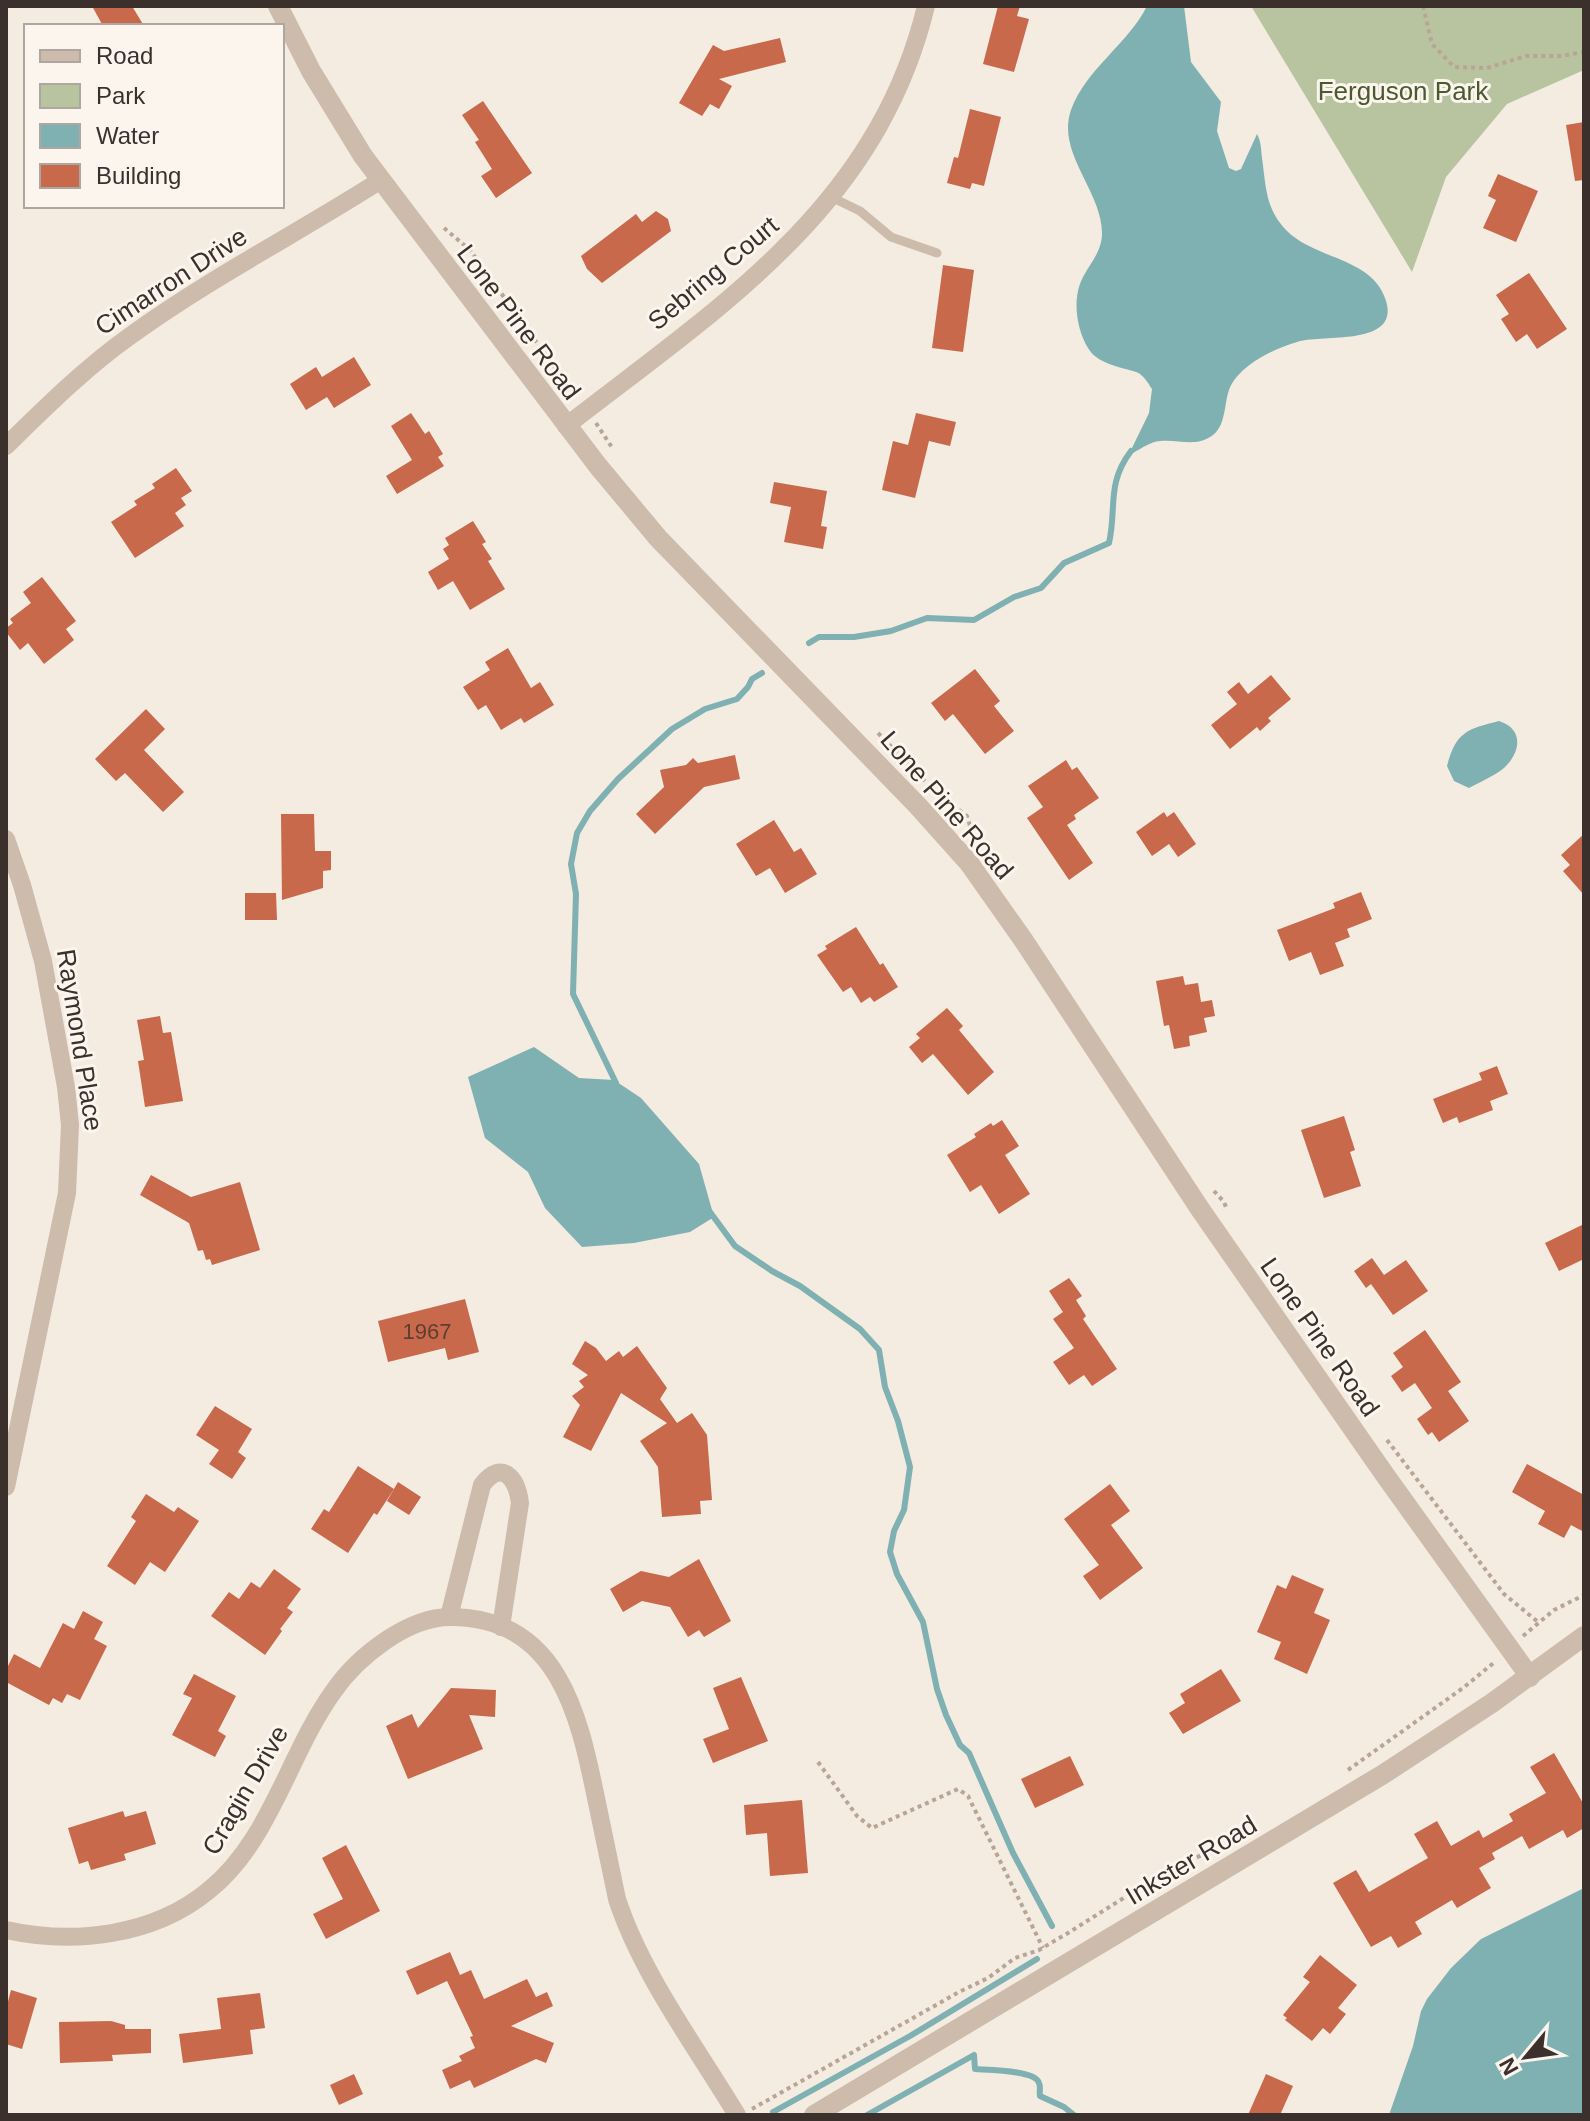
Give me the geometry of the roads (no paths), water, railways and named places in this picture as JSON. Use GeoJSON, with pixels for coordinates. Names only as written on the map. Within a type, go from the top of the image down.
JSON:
{"type":"FeatureCollection","features":[{"type":"Feature","properties":{"kind":"street","name":"Lone Pine Road"},"geometry":{"type":"LineString","coordinates":[[278,6],[311,71],[356,146],[566,426],[658,538],[899,786],[969,863],[1236,1261],[1530,1677]]}},
{"type":"Feature","properties":{"kind":"street","name":"Sebring Court"},"geometry":{"type":"LineString","coordinates":[[566,426],[737,293],[806,227],[858,159],[885,115],[912,53],[926,6]]}},
{"type":"Feature","properties":{"kind":"street","name":"Cimarron Drive"},"geometry":{"type":"LineString","coordinates":[[6,446],[70,385],[130,336],[184,299],[381,180]]}},
{"type":"Feature","properties":{"kind":"street","name":"Raymond Place"},"geometry":{"type":"LineString","coordinates":[[6,839],[43,961],[53,1006],[70,1125],[67,1193],[6,1487]]}},
{"type":"Feature","properties":{"kind":"street"},"geometry":{"type":"LineString","coordinates":[[449,1617],[482,1485],[490,1476],[500,1474],[510,1476],[518,1484],[520,1503],[501,1627]]}},
{"type":"Feature","properties":{"kind":"street","name":"Cragin Drive"},"geometry":{"type":"LineString","coordinates":[[6,1930],[60,1937],[105,1934],[152,1923],[193,1903],[222,1879],[244,1852],[310,1729],[349,1671],[388,1640],[434,1619],[480,1620],[501,1627],[540,1654],[568,1694],[583,1732],[617,1899],[625,1924],[648,1969],[737,2115]]}},
{"type":"Feature","properties":{"kind":"street","name":"Inkster Road"},"geometry":{"type":"LineString","coordinates":[[814,2115],[1361,1788],[1530,1677],[1584,1636]]}},
{"type":"Feature","properties":{"kind":"lane"},"geometry":{"type":"LineString","coordinates":[[831,197],[860,211],[891,237],[937,253]]}},
{"type":"Feature","properties":{"kind":"water"},"geometry":{"type":"Polygon","coordinates":[[[1147,6],[1184,6],[1191,62],[1221,102],[1217,131],[1229,168],[1236,171],[1241,169],[1257,134],[1268,196],[1279,222],[1298,240],[1369,276],[1386,301],[1387,316],[1382,326],[1371,332],[1297,342],[1267,354],[1248,366],[1234,381],[1222,420],[1213,435],[1194,442],[1156,442],[1133,453],[1132,448],[1149,413],[1152,389],[1139,373],[1097,358],[1088,348],[1081,331],[1077,294],[1098,251],[1102,233],[1095,202],[1074,157],[1068,126],[1078,95],[1147,6]]]}},
{"type":"Feature","properties":{"kind":"water"},"geometry":{"type":"Polygon","coordinates":[[[1499,721],[1513,729],[1516,735],[1516,748],[1510,762],[1496,774],[1469,788],[1454,781],[1447,766],[1459,739],[1471,730],[1499,721]]]}},
{"type":"Feature","properties":{"kind":"water"},"geometry":{"type":"Polygon","coordinates":[[[534,1047],[579,1078],[614,1080],[641,1098],[699,1164],[714,1217],[690,1232],[634,1243],[582,1247],[545,1208],[528,1172],[485,1138],[468,1077],[534,1047]]]}},
{"type":"Feature","properties":{"kind":"water"},"geometry":{"type":"Polygon","coordinates":[[[1584,1888],[1584,2115],[1389,2115],[1413,2046],[1421,2011],[1451,1968],[1481,1939],[1584,1888]]]}},
{"type":"Feature","properties":{"kind":"waterway"},"geometry":{"type":"LineString","coordinates":[[809,643],[819,637],[854,637],[891,631],[927,618],[974,620],[1014,597],[1041,588],[1064,563],[1109,543],[1115,485],[1131,451]]}},
{"type":"Feature","properties":{"kind":"waterway"},"geometry":{"type":"LineString","coordinates":[[616,1083],[573,994],[576,894],[571,864],[577,833],[590,811],[618,779],[672,729],[705,709],[737,699],[752,679],[762,673]]}},
{"type":"Feature","properties":{"kind":"waterway"},"geometry":{"type":"LineString","coordinates":[[710,1212],[735,1246],[800,1286],[860,1329],[879,1350],[885,1387],[910,1467],[904,1510],[894,1531],[890,1552],[897,1574],[923,1622],[937,1689],[946,1715],[960,1745],[969,1753],[1013,1853],[1052,1926]]}},
{"type":"Feature","properties":{"kind":"waterway"},"geometry":{"type":"LineString","coordinates":[[773,2112],[910,2036],[1037,1959]]}},
{"type":"Feature","properties":{"kind":"waterway"},"geometry":{"type":"LineString","coordinates":[[867,2115],[974,2055],[975,2069],[1030,2075],[1040,2085],[1040,2096],[1074,2115]]}},
{"type":"Feature","properties":{"kind":"park label","name":"Ferguson Park"},"geometry":{"type":"Point","coordinates":[1403,91]}}]}
